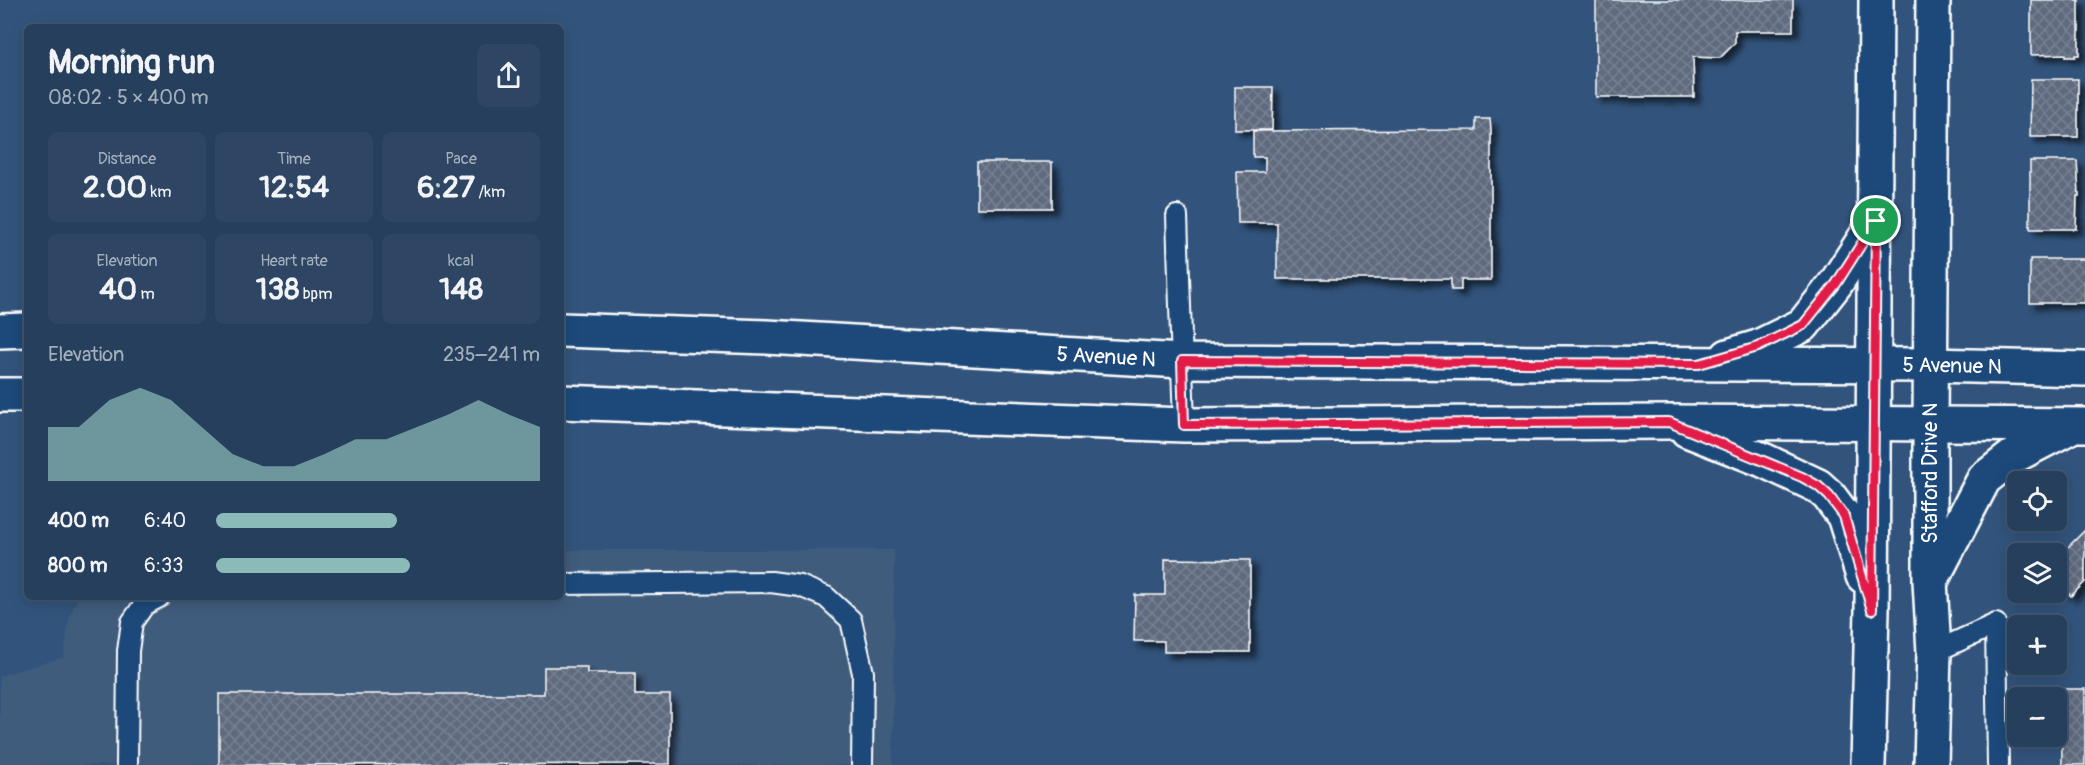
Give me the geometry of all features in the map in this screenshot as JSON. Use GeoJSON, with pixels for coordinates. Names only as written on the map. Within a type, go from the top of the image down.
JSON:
{"type":"FeatureCollection","features":[{"type":"Feature","properties":{"kind":"main road"},"geometry":{"type":"LineString","coordinates":[[1868,765],[1875,366],[1876,0]]}},
{"type":"Feature","properties":{"kind":"main road","name":"Stafford Drive N"},"geometry":{"type":"LineString","coordinates":[[1931,765],[1934,652],[1930,581],[1933,0]]}},
{"type":"Feature","properties":{"kind":"main road"},"geometry":{"type":"LineString","coordinates":[[1699,364],[1758,347],[1803,325],[1836,284],[1876,221]]}},
{"type":"Feature","properties":{"kind":"main road"},"geometry":{"type":"LineString","coordinates":[[0,331],[24,330]]}},
{"type":"Feature","properties":{"kind":"main road","name":"5 Avenue N"},"geometry":{"type":"LineString","coordinates":[[564,330],[767,337],[1182,361],[1931,365],[2085,369]]}},
{"type":"Feature","properties":{"kind":"main road"},"geometry":{"type":"LineString","coordinates":[[0,395],[24,395]]}},
{"type":"Feature","properties":{"kind":"main road"},"geometry":{"type":"LineString","coordinates":[[564,402],[1184,425],[1669,422],[2079,426]]}},
{"type":"Feature","properties":{"kind":"main road"},"geometry":{"type":"LineString","coordinates":[[1669,422],[1802,477],[1818,486],[1829,496],[1844,516],[1872,610]]}},
{"type":"Feature","properties":{"kind":"main road"},"geometry":{"type":"LineString","coordinates":[[1930,581],[1984,479],[2012,457],[2079,426]]}},
{"type":"Feature","properties":{"kind":"lane"},"geometry":{"type":"LineString","coordinates":[[1177,216],[1184,425]]}},
{"type":"Feature","properties":{"kind":"lane"},"geometry":{"type":"LineString","coordinates":[[564,584],[771,582],[800,586],[826,597],[851,620],[863,673],[862,765]]}},
{"type":"Feature","properties":{"kind":"lane"},"geometry":{"type":"LineString","coordinates":[[128,765],[128,651],[132,622],[144,605],[153,600]]}},
{"type":"Feature","properties":{"kind":"lane"},"geometry":{"type":"LineString","coordinates":[[1934,652],[1996,624],[1998,765]]}},
{"type":"Feature","properties":{"kind":"shaded area"},"geometry":{"type":"Polygon","coordinates":[[[564,550],[894,550],[893,765],[0,765],[0,676],[64,657],[69,618],[77,600],[564,600],[564,550]]]}},
{"type":"Feature","properties":{"kind":"building"},"geometry":{"type":"Polygon","coordinates":[[[1596,0],[1793,0],[1793,31],[1735,31],[1735,43],[1720,58],[1693,57],[1694,97],[1596,97],[1596,0]]]}},
{"type":"Feature","properties":{"kind":"building"},"geometry":{"type":"Polygon","coordinates":[[[2031,0],[2079,0],[2079,55],[2065,57],[2065,54],[2031,55],[2031,0]]]}},
{"type":"Feature","properties":{"kind":"building"},"geometry":{"type":"Polygon","coordinates":[[[2031,79],[2078,79],[2078,137],[2030,137],[2031,79]]]}},
{"type":"Feature","properties":{"kind":"building"},"geometry":{"type":"Polygon","coordinates":[[[1235,87],[1273,87],[1272,130],[1235,130],[1235,87]]]}},
{"type":"Feature","properties":{"kind":"building"},"geometry":{"type":"Polygon","coordinates":[[[1476,119],[1490,119],[1491,280],[1461,280],[1461,290],[1451,290],[1451,279],[1277,279],[1277,223],[1238,223],[1237,172],[1265,172],[1265,157],[1253,157],[1253,131],[1476,130],[1476,119]]]}},
{"type":"Feature","properties":{"kind":"building"},"geometry":{"type":"Polygon","coordinates":[[[2030,161],[2077,161],[2079,196],[2077,196],[2076,229],[2030,229],[2030,161]]]}},
{"type":"Feature","properties":{"kind":"building"},"geometry":{"type":"Polygon","coordinates":[[[977,162],[1052,162],[1052,208],[977,208],[977,162]]]}},
{"type":"Feature","properties":{"kind":"building"},"geometry":{"type":"Polygon","coordinates":[[[2030,259],[2085,259],[2085,303],[2030,303],[2030,259]]]}},
{"type":"Feature","properties":{"kind":"building"},"geometry":{"type":"Polygon","coordinates":[[[2085,530],[2085,582],[2071,596],[2067,592],[2067,548],[2085,530]]]}},
{"type":"Feature","properties":{"kind":"building"},"geometry":{"type":"Polygon","coordinates":[[[1165,559],[1250,560],[1250,652],[1164,652],[1164,641],[1134,641],[1135,595],[1165,595],[1165,559]]]}},
{"type":"Feature","properties":{"kind":"building"},"geometry":{"type":"Polygon","coordinates":[[[544,667],[587,667],[587,673],[635,673],[635,695],[670,695],[670,764],[219,765],[219,694],[544,694],[544,667]]]}},
{"type":"Feature","properties":{"kind":"building"},"geometry":{"type":"Polygon","coordinates":[[[2067,689],[2085,689],[2085,765],[2062,765],[2062,747],[2067,747],[2067,689]]]}},
{"type":"Feature","properties":{"kind":"route"},"geometry":{"type":"LineString","coordinates":[[1876,221],[1872,610],[1844,516],[1829,496],[1818,486],[1802,477],[1669,422],[1184,425],[1182,361],[1699,364],[1758,347],[1803,325],[1836,284],[1876,221]]}}]}
